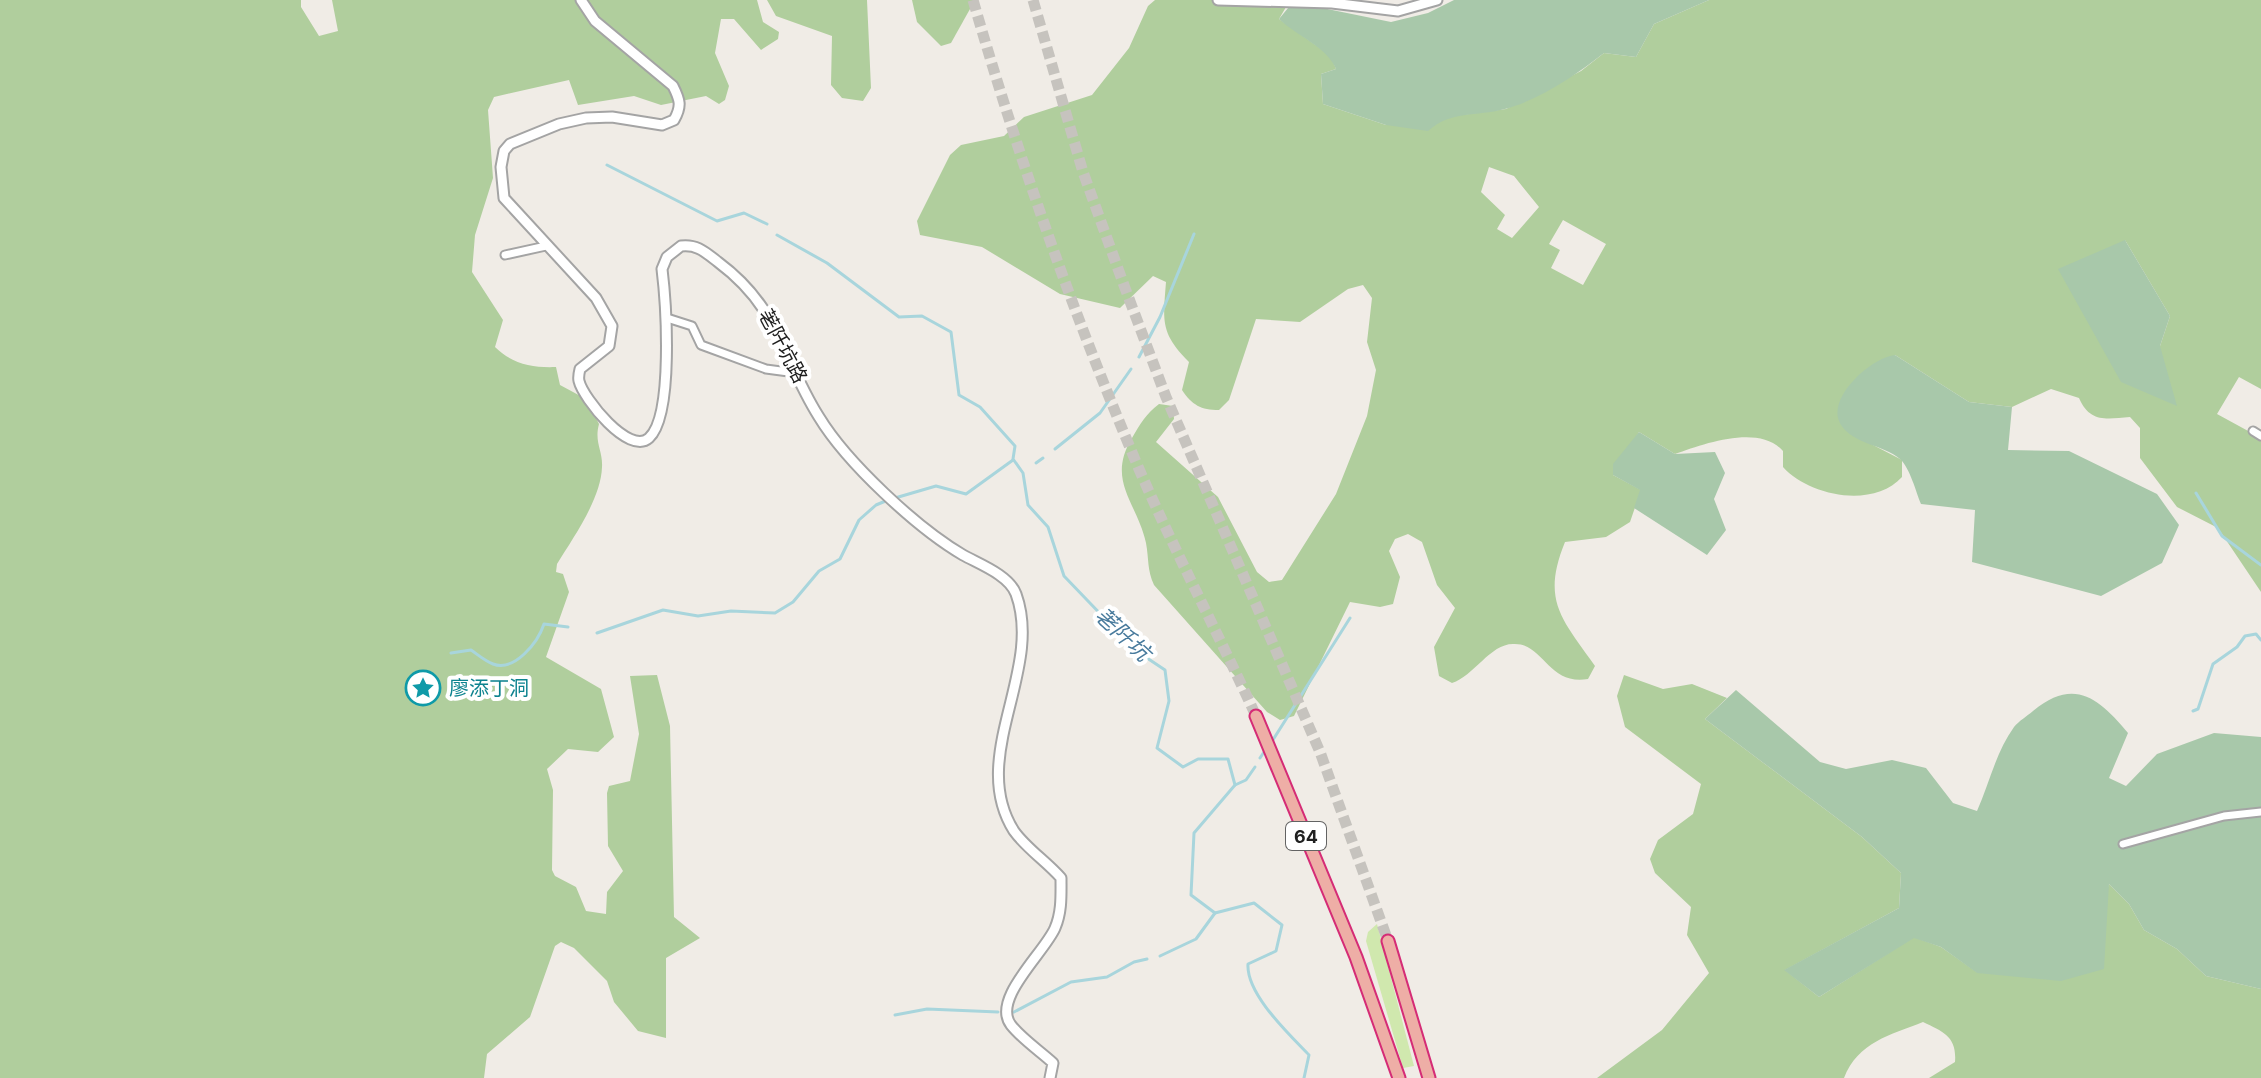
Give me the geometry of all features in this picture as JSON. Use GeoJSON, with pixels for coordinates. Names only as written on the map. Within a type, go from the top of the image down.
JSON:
{"type":"FeatureCollection","features":[{"type":"Feature","properties":{"kind":"highway","name":"64"},"geometry":{"type":"LineString","coordinates":[[1256,716],[1356,957],[1399,1078]]}},
{"type":"Feature","properties":{"kind":"highway"},"geometry":{"type":"LineString","coordinates":[[1388,941],[1429,1078]]}},
{"type":"Feature","properties":{"kind":"street","name":"荖阡坑路"},"geometry":{"type":"LineString","coordinates":[[581,0],[595,21],[673,86],[680,99],[680,109],[674,120],[662,125],[612,117],[586,118],[559,124],[510,144],[501,167],[504,198],[531,223],[546,246],[596,298],[612,326],[609,346],[587,360],[580,369],[579,381],[609,425],[631,439],[648,439],[659,421],[667,318],[662,269],[667,257],[681,246],[700,248],[754,294],[777,327],[819,418],[889,496],[941,542],[1005,580],[1015,590],[1023,632],[1020,659],[1001,738],[1002,807],[1015,833],[1061,878],[1062,898],[1056,925],[1013,991],[1006,1011],[1009,1024],[1053,1063],[1050,1078]]}},
{"type":"Feature","properties":{"kind":"street"},"geometry":{"type":"LineString","coordinates":[[1218,0],[1332,3],[1373,11],[1398,11],[1437,0]]}},
{"type":"Feature","properties":{"kind":"street"},"geometry":{"type":"LineString","coordinates":[[505,255],[546,246]]}},
{"type":"Feature","properties":{"kind":"street"},"geometry":{"type":"LineString","coordinates":[[667,318],[692,326],[701,345],[766,369],[798,373]]}},
{"type":"Feature","properties":{"kind":"street"},"geometry":{"type":"LineString","coordinates":[[2123,844],[2224,816],[2261,812]]}},
{"type":"Feature","properties":{"kind":"green space"},"geometry":{"type":"Polygon","coordinates":[[[0,0],[301,0],[301,7],[319,36],[338,31],[332,0],[757,0],[763,22],[779,32],[778,39],[761,50],[734,19],[721,19],[715,53],[729,86],[725,100],[719,104],[706,96],[661,105],[634,96],[578,105],[569,80],[494,97],[488,110],[493,178],[475,235],[472,272],[503,320],[495,347],[523,364],[556,367],[560,385],[586,399],[599,424],[600,479],[585,518],[557,564],[556,572],[563,574],[569,592],[546,657],[601,689],[614,737],[598,752],[568,749],[547,769],[553,790],[552,870],[555,876],[576,887],[586,911],[606,914],[607,892],[623,871],[608,846],[607,793],[609,786],[630,781],[639,734],[630,676],[657,675],[670,726],[674,917],[700,938],[666,958],[666,1038],[638,1031],[614,1002],[607,981],[574,948],[561,942],[555,946],[530,1017],[487,1054],[484,1078],[0,1078],[0,0]]]}},
{"type":"Feature","properties":{"kind":"green space"},"geometry":{"type":"Polygon","coordinates":[[[767,0],[867,0],[871,88],[863,101],[842,98],[831,85],[832,36],[776,16],[767,0]]]}},
{"type":"Feature","properties":{"kind":"green space"},"geometry":{"type":"Polygon","coordinates":[[[912,0],[975,0],[951,43],[941,46],[917,22],[912,0]]]}},
{"type":"Feature","properties":{"kind":"green space"},"geometry":{"type":"Polygon","coordinates":[[[1155,0],[1247,0],[1286,7],[1279,19],[1331,56],[1336,69],[1321,74],[1323,104],[1386,125],[1506,109],[1581,71],[1604,53],[1636,57],[1654,24],[1709,0],[2261,0],[2261,389],[2239,377],[2217,414],[2261,438],[2261,592],[2218,528],[2177,507],[2140,458],[2140,428],[2130,417],[2094,416],[2079,398],[2051,389],[2012,407],[1969,402],[1895,355],[1850,433],[1902,460],[1902,477],[1890,487],[1875,493],[1841,495],[1808,485],[1783,467],[1783,451],[1761,439],[1732,438],[1675,454],[1639,432],[1613,475],[1641,490],[1630,522],[1606,537],[1565,542],[1558,562],[1555,595],[1565,622],[1595,666],[1588,679],[1564,676],[1532,650],[1513,644],[1489,654],[1468,674],[1452,683],[1439,676],[1434,647],[1455,608],[1437,585],[1422,542],[1408,534],[1395,539],[1389,551],[1400,577],[1393,604],[1380,607],[1350,602],[1294,716],[1280,720],[1267,712],[1154,585],[1142,528],[1126,491],[1122,467],[1132,438],[1147,415],[1159,404],[1173,406],[1174,419],[1156,442],[1218,497],[1257,572],[1269,582],[1282,580],[1336,494],[1367,416],[1376,370],[1367,342],[1372,298],[1363,285],[1348,289],[1300,322],[1256,319],[1229,400],[1219,410],[1207,409],[1193,403],[1182,390],[1189,362],[1168,334],[1164,307],[1166,282],[1153,276],[1120,308],[1060,294],[982,247],[920,235],[917,221],[950,155],[961,145],[1004,136],[1024,117],[1092,95],[1129,48],[1148,6],[1155,0]],[[1489,167],[1481,192],[1505,215],[1497,229],[1512,238],[1539,207],[1514,176],[1489,167]],[[1563,220],[1549,244],[1560,250],[1551,268],[1583,285],[1606,244],[1563,220]],[[2125,240],[2160,346],[2170,316],[2125,240]]]}},
{"type":"Feature","properties":{"kind":"green space"},"geometry":{"type":"Polygon","coordinates":[[[1454,0],[1709,0],[1654,24],[1636,57],[1604,53],[1531,100],[1505,109],[1455,117],[1428,131],[1386,125],[1323,104],[1321,74],[1336,69],[1332,61],[1279,19],[1293,2],[1391,22],[1428,13],[1454,0]]]}},
{"type":"Feature","properties":{"kind":"green space"},"geometry":{"type":"Polygon","coordinates":[[[2125,240],[2170,316],[2160,346],[2177,406],[2121,382],[2058,269],[2125,240]]]}},
{"type":"Feature","properties":{"kind":"green space"},"geometry":{"type":"Polygon","coordinates":[[[1895,355],[1969,402],[2012,407],[2008,450],[2069,451],[2157,494],[2179,525],[2162,563],[2101,596],[1972,562],[1975,510],[1921,504],[1904,463],[1886,450],[1846,431],[1837,415],[1839,403],[1853,381],[1874,363],[1895,355]]]}},
{"type":"Feature","properties":{"kind":"green space"},"geometry":{"type":"Polygon","coordinates":[[[1639,432],[1675,454],[1715,452],[1725,473],[1714,499],[1726,530],[1707,555],[1634,508],[1640,490],[1613,475],[1613,464],[1639,432]]]}},
{"type":"Feature","properties":{"kind":"green space"},"geometry":{"type":"Polygon","coordinates":[[[1624,675],[1663,689],[1692,684],[1727,698],[1705,719],[1862,837],[1901,873],[1899,908],[1785,970],[1819,997],[1914,937],[1941,947],[1978,973],[2107,891],[2109,884],[2129,904],[2144,930],[2177,949],[2206,976],[2261,989],[2261,1078],[1929,1078],[1955,1062],[1955,1054],[1948,1036],[1923,1022],[1866,1048],[1844,1078],[1597,1078],[1662,1030],[1709,973],[1687,935],[1691,907],[1655,873],[1650,859],[1658,840],[1693,814],[1701,784],[1625,727],[1617,696],[1624,675]]]}},
{"type":"Feature","properties":{"kind":"green space"},"geometry":{"type":"Polygon","coordinates":[[[1736,690],[1820,762],[1846,769],[1892,760],[1926,768],[1953,803],[1977,811],[1998,757],[2014,727],[2061,695],[2085,696],[2096,702],[2128,733],[2109,778],[2126,786],[2157,754],[2214,733],[2261,737],[2261,989],[2206,976],[2177,949],[2144,930],[2129,904],[2109,884],[2104,969],[2061,981],[1977,973],[1941,947],[1914,938],[1819,997],[1784,970],[1899,908],[1901,873],[1862,837],[1705,719],[1736,690]]]}},
{"type":"Feature","properties":{"kind":"green space"},"geometry":{"type":"Polygon","coordinates":[[[1377,924],[1414,1066],[1403,1068],[1366,941],[1368,932],[1377,924]]]}},
{"type":"Feature","properties":{"kind":"waterway","name":"荖阡坑"},"geometry":{"type":"LineString","coordinates":[[607,165],[717,221],[744,213],[767,224]]}},
{"type":"Feature","properties":{"kind":"waterway"},"geometry":{"type":"LineString","coordinates":[[1139,357],[1160,317],[1194,234]]}},
{"type":"Feature","properties":{"kind":"waterway","name":"荖阡坑"},"geometry":{"type":"LineString","coordinates":[[777,235],[827,263],[899,317],[922,316],[951,332],[959,395],[980,407],[1015,446],[1013,459],[1023,473],[1028,505],[1048,527],[1064,576],[1135,650],[1165,670],[1169,701],[1157,748],[1183,767],[1198,759],[1228,759],[1235,785],[1194,833],[1191,895],[1215,913],[1254,903],[1282,925],[1276,951],[1248,964],[1249,976],[1270,1013],[1309,1055],[1304,1078]]}},
{"type":"Feature","properties":{"kind":"waterway"},"geometry":{"type":"LineString","coordinates":[[1055,449],[1100,413],[1131,369]]}},
{"type":"Feature","properties":{"kind":"waterway"},"geometry":{"type":"LineString","coordinates":[[1036,463],[1043,458]]}},
{"type":"Feature","properties":{"kind":"waterway"},"geometry":{"type":"LineString","coordinates":[[895,498],[936,486],[966,494],[1013,460]]}},
{"type":"Feature","properties":{"kind":"waterway"},"geometry":{"type":"LineString","coordinates":[[2196,493],[2222,536],[2261,565]]}},
{"type":"Feature","properties":{"kind":"waterway"},"geometry":{"type":"LineString","coordinates":[[597,633],[663,610],[698,616],[731,611],[775,613],[793,602],[819,571],[840,559],[859,520],[876,505],[888,500]]}},
{"type":"Feature","properties":{"kind":"waterway"},"geometry":{"type":"LineString","coordinates":[[1271,743],[1350,618]]}},
{"type":"Feature","properties":{"kind":"waterway"},"geometry":{"type":"LineString","coordinates":[[451,653],[471,650],[493,664],[509,664],[531,647],[544,624],[568,627]]}},
{"type":"Feature","properties":{"kind":"waterway"},"geometry":{"type":"LineString","coordinates":[[2193,711],[2198,709],[2213,664],[2237,647],[2245,636],[2256,634],[2261,640]]}},
{"type":"Feature","properties":{"kind":"waterway"},"geometry":{"type":"LineString","coordinates":[[1260,758],[1264,752]]}},
{"type":"Feature","properties":{"kind":"waterway"},"geometry":{"type":"LineString","coordinates":[[1235,785],[1246,780],[1255,767]]}},
{"type":"Feature","properties":{"kind":"waterway"},"geometry":{"type":"LineString","coordinates":[[1160,956],[1196,939],[1215,913]]}},
{"type":"Feature","properties":{"kind":"waterway"},"geometry":{"type":"LineString","coordinates":[[1014,1012],[1071,982],[1107,977],[1134,962],[1147,959]]}},
{"type":"Feature","properties":{"kind":"waterway"},"geometry":{"type":"LineString","coordinates":[[895,1015],[927,1009],[998,1012]]}},
{"type":"Feature","properties":{"kind":"tunnel"},"geometry":{"type":"LineString","coordinates":[[973,0],[1009,119],[1092,354],[1153,500],[1256,716]]}},
{"type":"Feature","properties":{"kind":"tunnel"},"geometry":{"type":"LineString","coordinates":[[1033,0],[1083,172],[1166,397],[1320,752],[1388,941]]}},
{"type":"Feature","properties":{"kind":"place","name":"廖添丁洞"},"geometry":{"type":"Point","coordinates":[423,688]}}]}
